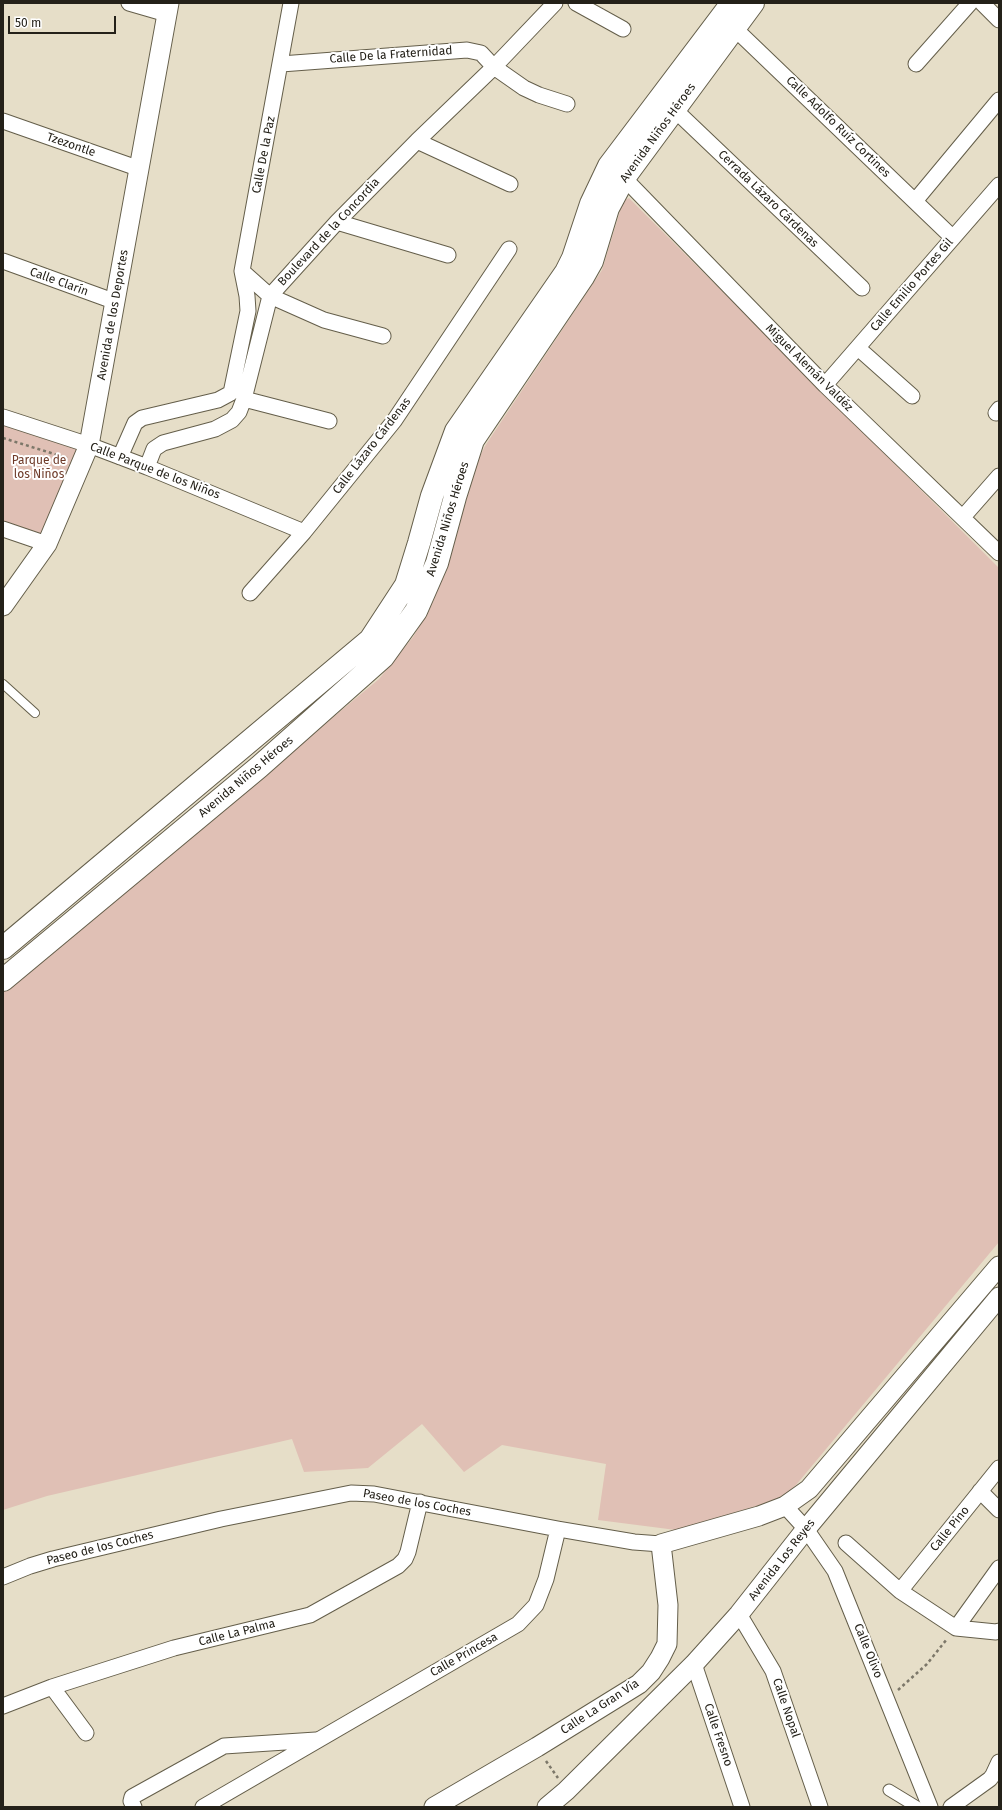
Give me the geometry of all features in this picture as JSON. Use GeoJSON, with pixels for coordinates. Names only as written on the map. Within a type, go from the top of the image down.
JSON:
{"type":"FeatureCollection","features":[{"type":"Feature","properties":{"kind":"main road","name":"Avenida Niños Héroes"},"geometry":{"type":"LineString","coordinates":[[3,948],[370,640],[406,585],[432,496],[456,431],[566,272],[573,258],[591,204],[610,166],[730,16],[753,3]]}},
{"type":"Feature","properties":{"kind":"main road","name":"Avenida Niños Héroes"},"geometry":{"type":"LineString","coordinates":[[3,980],[259,767],[383,657],[416,611],[437,563],[455,496],[473,440],[583,277],[592,261],[608,208],[624,178],[675,110],[730,16]]}},
{"type":"Feature","properties":{"kind":"street"},"geometry":{"type":"LineString","coordinates":[[129,3],[168,9]]}},
{"type":"Feature","properties":{"kind":"street","name":"Calle De la Paz"},"geometry":{"type":"LineString","coordinates":[[242,271],[291,3]]}},
{"type":"Feature","properties":{"kind":"street","name":"Boulevard de la Concordia"},"geometry":{"type":"LineString","coordinates":[[147,467],[154,449],[163,443],[215,429],[232,420],[239,412],[244,399],[270,296],[337,222],[417,140],[494,67],[555,3]]}},
{"type":"Feature","properties":{"kind":"street"},"geometry":{"type":"LineString","coordinates":[[576,3],[622,29]]}},
{"type":"Feature","properties":{"kind":"street"},"geometry":{"type":"LineString","coordinates":[[916,64],[970,3]]}},
{"type":"Feature","properties":{"kind":"street"},"geometry":{"type":"LineString","coordinates":[[982,3],[999,20]]}},
{"type":"Feature","properties":{"kind":"street","name":"Avenida de los Deportes"},"geometry":{"type":"LineString","coordinates":[[3,606],[47,544],[89,445],[168,9]]}},
{"type":"Feature","properties":{"kind":"street","name":"Calle Adolfo Ruíz Cortines"},"geometry":{"type":"LineString","coordinates":[[730,16],[953,238]]}},
{"type":"Feature","properties":{"kind":"street","name":"Calle De la Fraternidad"},"geometry":{"type":"LineString","coordinates":[[281,64],[467,50],[481,53],[494,67],[524,88],[539,96],[567,104]]}},
{"type":"Feature","properties":{"kind":"street"},"geometry":{"type":"LineString","coordinates":[[915,201],[999,100]]}},
{"type":"Feature","properties":{"kind":"street","name":"Cerrada Lázaro Cárdenas"},"geometry":{"type":"LineString","coordinates":[[675,110],[862,288]]}},
{"type":"Feature","properties":{"kind":"street","name":"Tzezontle"},"geometry":{"type":"LineString","coordinates":[[3,121],[140,169]]}},
{"type":"Feature","properties":{"kind":"street"},"geometry":{"type":"LineString","coordinates":[[417,140],[510,184]]}},
{"type":"Feature","properties":{"kind":"street","name":"Miguel Alemán Valdéz"},"geometry":{"type":"LineString","coordinates":[[624,178],[825,384],[999,553]]}},
{"type":"Feature","properties":{"kind":"street","name":"Calle Emilio Portes Gil"},"geometry":{"type":"LineString","coordinates":[[825,384],[999,185]]}},
{"type":"Feature","properties":{"kind":"street"},"geometry":{"type":"LineString","coordinates":[[337,222],[448,255]]}},
{"type":"Feature","properties":{"kind":"street","name":"Calle Lázaro Cárdenas"},"geometry":{"type":"LineString","coordinates":[[250,593],[304,532],[394,421],[509,249]]}},
{"type":"Feature","properties":{"kind":"street","name":"Calle Clarín"},"geometry":{"type":"LineString","coordinates":[[3,261],[116,302]]}},
{"type":"Feature","properties":{"kind":"street"},"geometry":{"type":"LineString","coordinates":[[242,271],[270,296],[324,320],[384,336]]}},
{"type":"Feature","properties":{"kind":"street"},"geometry":{"type":"LineString","coordinates":[[120,457],[135,423],[142,418],[218,400],[225,398],[231,393],[248,311],[248,296],[242,271]]}},
{"type":"Feature","properties":{"kind":"street"},"geometry":{"type":"LineString","coordinates":[[858,348],[912,396]]}},
{"type":"Feature","properties":{"kind":"street"},"geometry":{"type":"LineString","coordinates":[[244,399],[329,421]]}},
{"type":"Feature","properties":{"kind":"street","name":"Calle Parque de los Niños"},"geometry":{"type":"LineString","coordinates":[[3,417],[89,445],[147,467],[304,532]]}},
{"type":"Feature","properties":{"kind":"street"},"geometry":{"type":"LineString","coordinates":[[963,517],[999,476]]}},
{"type":"Feature","properties":{"kind":"street"},"geometry":{"type":"LineString","coordinates":[[3,529],[47,544]]}},
{"type":"Feature","properties":{"kind":"street"},"geometry":{"type":"LineString","coordinates":[[242,747],[259,767]]}},
{"type":"Feature","properties":{"kind":"street"},"geometry":{"type":"LineString","coordinates":[[785,1506],[809,1489],[999,1266]]}},
{"type":"Feature","properties":{"kind":"street","name":"Avenida Los Reyes"},"geometry":{"type":"LineString","coordinates":[[547,1807],[566,1791],[694,1664],[739,1614],[806,1529],[999,1297]]}},
{"type":"Feature","properties":{"kind":"street","name":"Calle Pino"},"geometry":{"type":"LineString","coordinates":[[900,1591],[999,1468]]}},
{"type":"Feature","properties":{"kind":"street"},"geometry":{"type":"LineString","coordinates":[[980,1491],[999,1510]]}},
{"type":"Feature","properties":{"kind":"street","name":"Paseo de los Coches"},"geometry":{"type":"LineString","coordinates":[[3,1577],[30,1566],[53,1559],[221,1519],[351,1493],[374,1494],[558,1529],[634,1542],[661,1544],[759,1516],[785,1506]]}},
{"type":"Feature","properties":{"kind":"street","name":"Calle La Palma"},"geometry":{"type":"LineString","coordinates":[[3,1706],[52,1687],[174,1648],[310,1615],[398,1566],[405,1559],[420,1502]]}},
{"type":"Feature","properties":{"kind":"street","name":"Calle Olivo"},"geometry":{"type":"LineString","coordinates":[[785,1506],[806,1529],[835,1571],[930,1807]]}},
{"type":"Feature","properties":{"kind":"street","name":"Calle Princesa"},"geometry":{"type":"LineString","coordinates":[[203,1807],[518,1624],[536,1605],[546,1579],[558,1529]]}},
{"type":"Feature","properties":{"kind":"street","name":"Calle La Gran Vía"},"geometry":{"type":"LineString","coordinates":[[434,1807],[537,1747],[639,1684],[651,1672],[660,1658],[666,1644],[668,1625],[668,1605],[661,1544]]}},
{"type":"Feature","properties":{"kind":"street"},"geometry":{"type":"LineString","coordinates":[[846,1544],[900,1591],[956,1628],[998,1633]]}},
{"type":"Feature","properties":{"kind":"street"},"geometry":{"type":"LineString","coordinates":[[956,1628],[999,1568]]}},
{"type":"Feature","properties":{"kind":"street","name":"Calle Nopal"},"geometry":{"type":"LineString","coordinates":[[739,1614],[773,1671],[820,1807]]}},
{"type":"Feature","properties":{"kind":"street","name":"Calle Fresno"},"geometry":{"type":"LineString","coordinates":[[694,1664],[742,1807]]}},
{"type":"Feature","properties":{"kind":"street"},"geometry":{"type":"LineString","coordinates":[[52,1687],[86,1733]]}},
{"type":"Feature","properties":{"kind":"street","name":"Calle Princesa"},"geometry":{"type":"LineString","coordinates":[[134,1807],[131,1801],[132,1797],[224,1746],[319,1740]]}},
{"type":"Feature","properties":{"kind":"street"},"geometry":{"type":"LineString","coordinates":[[951,1807],[990,1780],[994,1775],[999,1762]]}},
{"type":"Feature","properties":{"kind":"street"},"geometry":{"type":"LineString","coordinates":[[889,1790],[916,1807]]}},
{"type":"Feature","properties":{"kind":"lane"},"geometry":{"type":"LineString","coordinates":[[3,684],[35,713]]}},
{"type":"Feature","properties":{"kind":"path"},"geometry":{"type":"LineString","coordinates":[[3,438],[82,463]]}},
{"type":"Feature","properties":{"kind":"path"},"geometry":{"type":"LineString","coordinates":[[887,1700],[928,1664],[956,1628]]}},
{"type":"Feature","properties":{"kind":"path"},"geometry":{"type":"LineString","coordinates":[[537,1747],[566,1791]]}},
{"type":"Feature","properties":{"kind":"green space"},"geometry":{"type":"Polygon","coordinates":[[[629,198],[999,568],[999,1242],[796,1485],[780,1499],[676,1530],[598,1520],[606,1464],[502,1445],[464,1472],[422,1424],[368,1468],[304,1472],[292,1439],[47,1496],[3,1510],[3,992],[379,679],[413,637],[433,602],[472,472],[485,446],[602,270],[623,201],[629,198]]]}},
{"type":"Feature","properties":{"kind":"green space","name":"Parque de los Niños"},"geometry":{"type":"Polygon","coordinates":[[[3,418],[87,446],[45,540],[3,527],[3,418]]]}}]}
